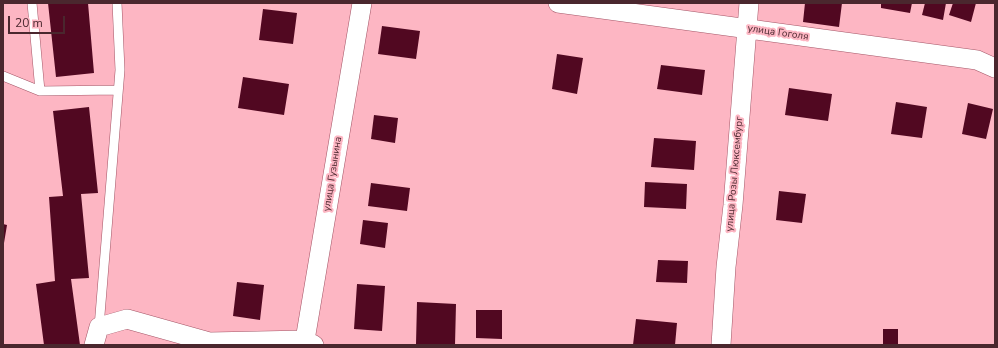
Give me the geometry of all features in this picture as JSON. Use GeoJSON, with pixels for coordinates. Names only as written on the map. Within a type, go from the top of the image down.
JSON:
{"type":"FeatureCollection","features":[{"type":"Feature","properties":{"kind":"street","name":"улица Гузынина"},"geometry":{"type":"LineString","coordinates":[[308,343],[362,3]]}},
{"type":"Feature","properties":{"kind":"street","name":"улица Гоголя"},"geometry":{"type":"LineString","coordinates":[[558,3],[977,60],[995,68]]}},
{"type":"Feature","properties":{"kind":"street","name":"улица Розы Люксембург"},"geometry":{"type":"LineString","coordinates":[[721,345],[726,267],[733,205],[749,3]]}},
{"type":"Feature","properties":{"kind":"street"},"geometry":{"type":"LineString","coordinates":[[96,336],[128,319],[209,342],[308,343]]}},
{"type":"Feature","properties":{"kind":"lane"},"geometry":{"type":"LineString","coordinates":[[32,3],[40,91]]}},
{"type":"Feature","properties":{"kind":"lane"},"geometry":{"type":"LineString","coordinates":[[96,336],[120,70],[117,3]]}},
{"type":"Feature","properties":{"kind":"lane"},"geometry":{"type":"LineString","coordinates":[[3,76],[40,91],[118,90]]}},
{"type":"Feature","properties":{"kind":"building"},"geometry":{"type":"Polygon","coordinates":[[[48,3],[88,3],[94,73],[56,77],[48,3]]]}},
{"type":"Feature","properties":{"kind":"building"},"geometry":{"type":"Polygon","coordinates":[[[805,3],[842,3],[839,27],[803,22],[805,3]]]}},
{"type":"Feature","properties":{"kind":"building"},"geometry":{"type":"Polygon","coordinates":[[[881,3],[912,3],[910,13],[881,8],[881,3]]]}},
{"type":"Feature","properties":{"kind":"building"},"geometry":{"type":"Polygon","coordinates":[[[925,3],[946,3],[943,20],[922,15],[925,3]]]}},
{"type":"Feature","properties":{"kind":"building"},"geometry":{"type":"Polygon","coordinates":[[[953,3],[976,3],[971,22],[949,15],[953,3]]]}},
{"type":"Feature","properties":{"kind":"building"},"geometry":{"type":"Polygon","coordinates":[[[263,9],[297,13],[293,44],[259,40],[263,9]]]}},
{"type":"Feature","properties":{"kind":"building"},"geometry":{"type":"Polygon","coordinates":[[[382,26],[420,31],[416,59],[378,54],[382,26]]]}},
{"type":"Feature","properties":{"kind":"building"},"geometry":{"type":"Polygon","coordinates":[[[557,54],[583,58],[577,94],[552,89],[557,54]]]}},
{"type":"Feature","properties":{"kind":"building"},"geometry":{"type":"Polygon","coordinates":[[[661,65],[705,70],[702,95],[657,89],[661,65]]]}},
{"type":"Feature","properties":{"kind":"building"},"geometry":{"type":"Polygon","coordinates":[[[243,77],[289,84],[284,115],[238,108],[243,77]]]}},
{"type":"Feature","properties":{"kind":"building"},"geometry":{"type":"Polygon","coordinates":[[[789,88],[832,94],[828,121],[785,115],[789,88]]]}},
{"type":"Feature","properties":{"kind":"building"},"geometry":{"type":"Polygon","coordinates":[[[896,102],[927,107],[922,138],[891,134],[896,102]]]}},
{"type":"Feature","properties":{"kind":"building"},"geometry":{"type":"Polygon","coordinates":[[[968,103],[993,109],[986,139],[962,134],[968,103]]]}},
{"type":"Feature","properties":{"kind":"building"},"geometry":{"type":"Polygon","coordinates":[[[89,107],[98,193],[81,194],[89,278],[71,279],[80,345],[44,345],[36,284],[55,281],[49,197],[63,196],[53,111],[89,107]]]}},
{"type":"Feature","properties":{"kind":"building"},"geometry":{"type":"Polygon","coordinates":[[[374,115],[398,118],[395,143],[371,139],[374,115]]]}},
{"type":"Feature","properties":{"kind":"building"},"geometry":{"type":"Polygon","coordinates":[[[654,138],[696,141],[694,170],[651,167],[654,138]]]}},
{"type":"Feature","properties":{"kind":"building"},"geometry":{"type":"Polygon","coordinates":[[[645,182],[687,184],[686,209],[644,207],[645,182]]]}},
{"type":"Feature","properties":{"kind":"building"},"geometry":{"type":"Polygon","coordinates":[[[371,183],[410,188],[407,211],[368,206],[371,183]]]}},
{"type":"Feature","properties":{"kind":"building"},"geometry":{"type":"Polygon","coordinates":[[[779,191],[806,194],[802,223],[776,220],[779,191]]]}},
{"type":"Feature","properties":{"kind":"building"},"geometry":{"type":"Polygon","coordinates":[[[363,220],[388,223],[385,248],[360,244],[363,220]]]}},
{"type":"Feature","properties":{"kind":"building"},"geometry":{"type":"Polygon","coordinates":[[[3,224],[7,225],[4,243],[3,243],[3,224]]]}},
{"type":"Feature","properties":{"kind":"building"},"geometry":{"type":"Polygon","coordinates":[[[658,260],[688,261],[687,283],[656,282],[658,260]]]}},
{"type":"Feature","properties":{"kind":"building"},"geometry":{"type":"Polygon","coordinates":[[[237,282],[264,285],[260,320],[233,316],[237,282]]]}},
{"type":"Feature","properties":{"kind":"building"},"geometry":{"type":"Polygon","coordinates":[[[357,284],[385,286],[382,331],[354,329],[357,284]]]}},
{"type":"Feature","properties":{"kind":"building"},"geometry":{"type":"Polygon","coordinates":[[[417,302],[456,304],[455,345],[416,344],[417,302]]]}},
{"type":"Feature","properties":{"kind":"building"},"geometry":{"type":"Polygon","coordinates":[[[476,310],[502,310],[502,339],[476,338],[476,310]]]}},
{"type":"Feature","properties":{"kind":"building"},"geometry":{"type":"Polygon","coordinates":[[[636,319],[677,323],[675,345],[633,345],[636,319]]]}},
{"type":"Feature","properties":{"kind":"building"},"geometry":{"type":"Polygon","coordinates":[[[883,329],[898,329],[898,345],[883,345],[883,329]]]}}]}
